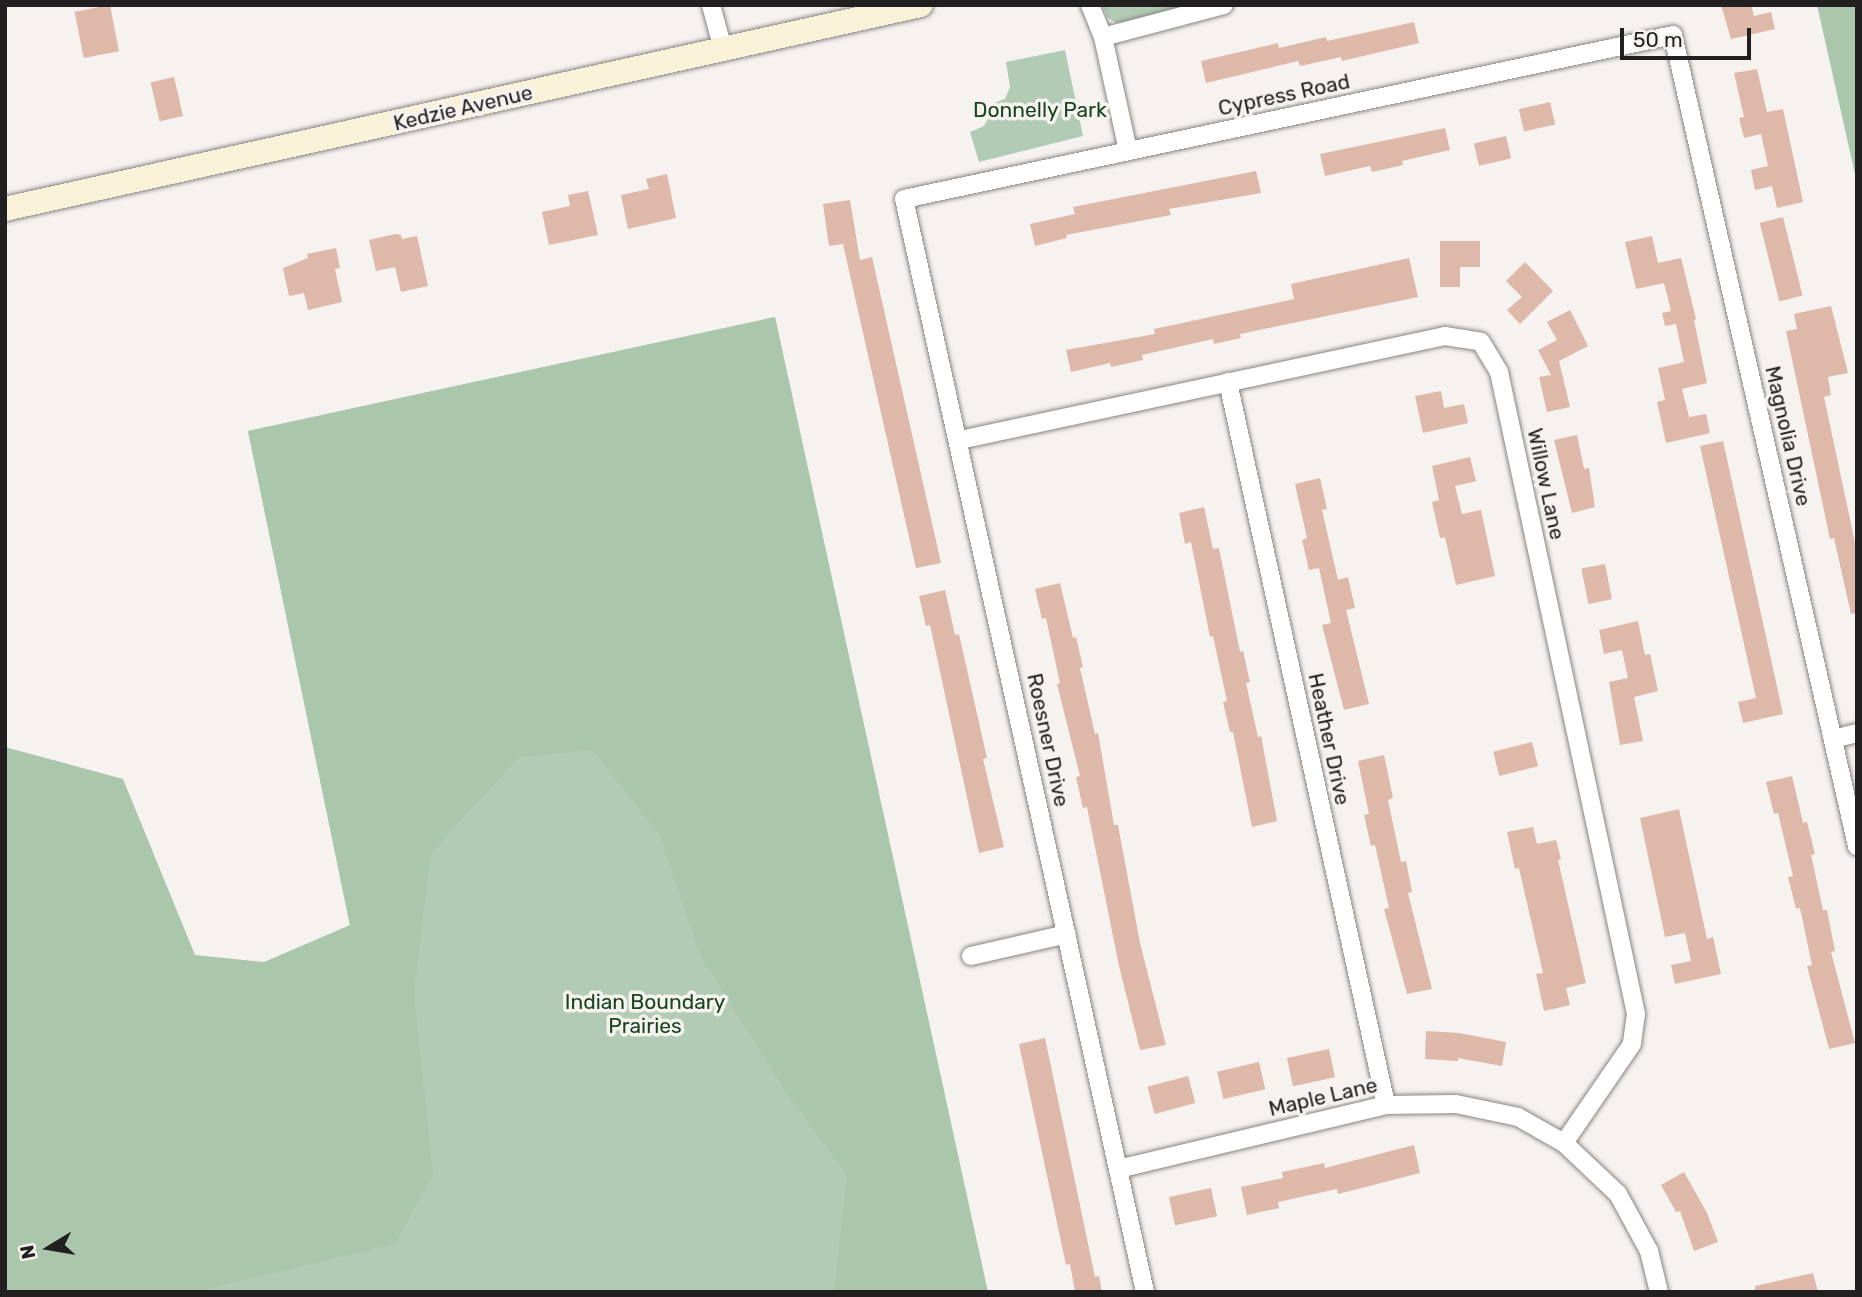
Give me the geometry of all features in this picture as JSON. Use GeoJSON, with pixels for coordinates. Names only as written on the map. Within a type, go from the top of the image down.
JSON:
{"type":"FeatureCollection","features":[{"type":"Feature","properties":{"kind":"main road","name":"Kedzie Avenue"},"geometry":{"type":"LineString","coordinates":[[5,209],[921,5]]}},
{"type":"Feature","properties":{"kind":"street"},"geometry":{"type":"LineString","coordinates":[[711,5],[723,49]]}},
{"type":"Feature","properties":{"kind":"street"},"geometry":{"type":"LineString","coordinates":[[1090,5],[1103,37],[1128,151]]}},
{"type":"Feature","properties":{"kind":"street"},"geometry":{"type":"LineString","coordinates":[[1103,37],[1224,5]]}},
{"type":"Feature","properties":{"kind":"street","name":"Cypress Road"},"geometry":{"type":"LineString","coordinates":[[904,199],[1673,35]]}},
{"type":"Feature","properties":{"kind":"street","name":"Magnolia Drive"},"geometry":{"type":"LineString","coordinates":[[1673,35],[1857,846]]}},
{"type":"Feature","properties":{"kind":"street","name":"Roesner Drive"},"geometry":{"type":"LineString","coordinates":[[904,199],[960,440],[1145,1292]]}},
{"type":"Feature","properties":{"kind":"street","name":"Willow Lane"},"geometry":{"type":"LineString","coordinates":[[960,440],[1445,336],[1481,342],[1499,372],[1636,1014],[1632,1044],[1564,1143]]}},
{"type":"Feature","properties":{"kind":"street","name":"Heather Drive"},"geometry":{"type":"LineString","coordinates":[[1228,382],[1386,1105]]}},
{"type":"Feature","properties":{"kind":"street"},"geometry":{"type":"LineString","coordinates":[[1833,739],[1857,733]]}},
{"type":"Feature","properties":{"kind":"street"},"geometry":{"type":"LineString","coordinates":[[971,956],[1067,934]]}},
{"type":"Feature","properties":{"kind":"street","name":"Maple Lane"},"geometry":{"type":"LineString","coordinates":[[1118,1169],[1386,1105],[1455,1104],[1518,1117],[1564,1143],[1618,1195],[1649,1251],[1659,1292]]}},
{"type":"Feature","properties":{"kind":"green space"},"geometry":{"type":"Polygon","coordinates":[[[1102,5],[1205,5],[1137,23],[1117,23],[1108,18],[1102,5]]]}},
{"type":"Feature","properties":{"kind":"green space"},"geometry":{"type":"Polygon","coordinates":[[[1817,5],[1857,5],[1857,183],[1817,5]]]}},
{"type":"Feature","properties":{"kind":"green space","name":"Donnelly Park"},"geometry":{"type":"Polygon","coordinates":[[[1065,50],[1083,136],[979,162],[970,132],[984,126],[989,117],[988,105],[1005,99],[1010,87],[1006,62],[1065,50]]]}},
{"type":"Feature","properties":{"kind":"green space","name":"Indian Boundary Prairies"},"geometry":{"type":"Polygon","coordinates":[[[775,317],[985,1292],[5,1292],[406,1197],[248,431],[775,317]]]}},
{"type":"Feature","properties":{"kind":"green space","name":"Indian Boundary Prairies"},"geometry":{"type":"Polygon","coordinates":[[[775,317],[988,1292],[834,1292],[847,1175],[788,1095],[701,957],[660,836],[593,750],[519,757],[431,853],[414,992],[433,1175],[395,1244],[195,1292],[5,1292],[5,747],[123,779],[195,955],[264,962],[350,925],[248,431],[775,317]]]}},
{"type":"Feature","properties":{"kind":"building"},"geometry":{"type":"Polygon","coordinates":[[[110,5],[119,51],[84,58],[75,12],[110,5]]]}},
{"type":"Feature","properties":{"kind":"building"},"geometry":{"type":"Polygon","coordinates":[[[1721,5],[1751,5],[1754,16],[1771,12],[1775,29],[1731,39],[1721,5]]]}},
{"type":"Feature","properties":{"kind":"building"},"geometry":{"type":"Polygon","coordinates":[[[1414,22],[1419,43],[1342,61],[1341,57],[1300,66],[1298,61],[1206,83],[1201,61],[1278,43],[1279,48],[1326,37],[1327,41],[1414,22]]]}},
{"type":"Feature","properties":{"kind":"building"},"geometry":{"type":"Polygon","coordinates":[[[1757,69],[1767,112],[1783,109],[1803,202],[1777,208],[1772,186],[1755,190],[1751,170],[1768,166],[1761,134],[1744,138],[1739,118],[1744,117],[1734,73],[1757,69]]]}},
{"type":"Feature","properties":{"kind":"building"},"geometry":{"type":"Polygon","coordinates":[[[174,77],[183,116],[160,121],[151,82],[174,77]]]}},
{"type":"Feature","properties":{"kind":"building"},"geometry":{"type":"Polygon","coordinates":[[[1550,102],[1555,124],[1524,132],[1519,109],[1550,102]]]}},
{"type":"Feature","properties":{"kind":"building"},"geometry":{"type":"Polygon","coordinates":[[[1445,128],[1450,150],[1402,161],[1403,165],[1372,172],[1370,166],[1325,176],[1320,154],[1445,128]]]}},
{"type":"Feature","properties":{"kind":"building"},"geometry":{"type":"Polygon","coordinates":[[[1506,136],[1511,158],[1479,166],[1474,143],[1506,136]]]}},
{"type":"Feature","properties":{"kind":"building"},"geometry":{"type":"Polygon","coordinates":[[[1256,171],[1261,193],[1169,209],[1171,215],[1066,235],[1067,238],[1035,246],[1030,224],[1075,214],[1073,207],[1256,171]]]}},
{"type":"Feature","properties":{"kind":"building"},"geometry":{"type":"Polygon","coordinates":[[[667,174],[676,218],[628,229],[621,195],[649,189],[646,179],[667,174]]]}},
{"type":"Feature","properties":{"kind":"building"},"geometry":{"type":"Polygon","coordinates":[[[588,191],[598,235],[549,245],[542,212],[570,206],[568,195],[588,191]]]}},
{"type":"Feature","properties":{"kind":"building"},"geometry":{"type":"Polygon","coordinates":[[[850,200],[860,260],[872,257],[941,563],[916,568],[843,244],[829,246],[823,204],[850,200]]]}},
{"type":"Feature","properties":{"kind":"building"},"geometry":{"type":"Polygon","coordinates":[[[1783,217],[1803,296],[1779,301],[1760,223],[1783,217]]]}},
{"type":"Feature","properties":{"kind":"building"},"geometry":{"type":"Polygon","coordinates":[[[401,235],[402,239],[417,236],[428,286],[401,292],[395,267],[376,271],[369,240],[401,235]]]}},
{"type":"Feature","properties":{"kind":"building"},"geometry":{"type":"Polygon","coordinates":[[[1652,236],[1658,263],[1681,258],[1696,319],[1694,320],[1707,383],[1682,389],[1689,417],[1706,414],[1710,433],[1666,443],[1657,402],[1665,400],[1658,368],[1684,362],[1676,324],[1665,326],[1662,313],[1671,311],[1664,283],[1636,289],[1625,242],[1652,236]]]}},
{"type":"Feature","properties":{"kind":"building"},"geometry":{"type":"Polygon","coordinates":[[[1440,241],[1480,241],[1480,267],[1460,267],[1460,287],[1440,287],[1440,241]]]}},
{"type":"Feature","properties":{"kind":"building"},"geometry":{"type":"Polygon","coordinates":[[[336,248],[340,268],[335,269],[342,302],[308,310],[304,293],[289,296],[283,268],[308,258],[307,254],[336,248]]]}},
{"type":"Feature","properties":{"kind":"building"},"geometry":{"type":"Polygon","coordinates":[[[1409,258],[1418,297],[1240,334],[1241,338],[1214,344],[1213,339],[1142,355],[1143,360],[1111,367],[1110,363],[1071,372],[1066,350],[1155,334],[1154,329],[1294,299],[1291,284],[1409,258]]]}},
{"type":"Feature","properties":{"kind":"building"},"geometry":{"type":"Polygon","coordinates":[[[1525,262],[1553,291],[1520,324],[1507,310],[1522,297],[1506,281],[1525,262]]]}},
{"type":"Feature","properties":{"kind":"building"},"geometry":{"type":"Polygon","coordinates":[[[1831,306],[1848,373],[1828,377],[1831,395],[1824,397],[1857,552],[1857,613],[1851,614],[1834,538],[1830,539],[1786,331],[1797,329],[1794,314],[1831,306]]]}},
{"type":"Feature","properties":{"kind":"building"},"geometry":{"type":"Polygon","coordinates":[[[1570,310],[1588,346],[1559,361],[1570,407],[1547,412],[1539,377],[1551,375],[1538,350],[1557,340],[1547,322],[1570,310]]]}},
{"type":"Feature","properties":{"kind":"building"},"geometry":{"type":"Polygon","coordinates":[[[1441,391],[1444,408],[1464,404],[1468,423],[1423,433],[1415,396],[1441,391]]]}},
{"type":"Feature","properties":{"kind":"building"},"geometry":{"type":"Polygon","coordinates":[[[1577,435],[1584,469],[1589,468],[1595,507],[1572,513],[1554,440],[1577,435]]]}},
{"type":"Feature","properties":{"kind":"building"},"geometry":{"type":"Polygon","coordinates":[[[1723,441],[1783,714],[1743,723],[1738,702],[1756,698],[1700,446],[1723,441]]]}},
{"type":"Feature","properties":{"kind":"building"},"geometry":{"type":"Polygon","coordinates":[[[1470,457],[1476,481],[1455,486],[1462,514],[1481,510],[1495,576],[1456,585],[1445,537],[1440,538],[1432,502],[1439,500],[1432,466],[1470,457]]]}},
{"type":"Feature","properties":{"kind":"building"},"geometry":{"type":"Polygon","coordinates":[[[1320,478],[1327,509],[1322,510],[1338,580],[1348,577],[1355,608],[1346,610],[1369,704],[1344,710],[1322,625],[1331,623],[1319,568],[1309,570],[1302,540],[1307,538],[1295,484],[1320,478]]]}},
{"type":"Feature","properties":{"kind":"building"},"geometry":{"type":"Polygon","coordinates":[[[1204,507],[1213,549],[1219,548],[1240,652],[1243,651],[1250,682],[1246,683],[1258,737],[1261,736],[1277,821],[1252,827],[1233,732],[1230,732],[1223,702],[1227,701],[1213,636],[1210,637],[1191,542],[1185,544],[1179,513],[1204,507]]]}},
{"type":"Feature","properties":{"kind":"building"},"geometry":{"type":"Polygon","coordinates":[[[1605,564],[1612,599],[1588,604],[1581,569],[1605,564]]]}},
{"type":"Feature","properties":{"kind":"building"},"geometry":{"type":"Polygon","coordinates":[[[1060,583],[1083,667],[1080,668],[1095,734],[1098,733],[1114,825],[1118,825],[1140,943],[1166,1045],[1140,1050],[1119,966],[1087,807],[1083,808],[1076,777],[1080,776],[1057,684],[1060,683],[1046,618],[1042,619],[1035,589],[1060,583]]]}},
{"type":"Feature","properties":{"kind":"building"},"geometry":{"type":"Polygon","coordinates":[[[945,590],[955,635],[959,634],[987,758],[983,759],[1004,847],[979,853],[930,625],[926,626],[919,596],[945,590]]]}},
{"type":"Feature","properties":{"kind":"building"},"geometry":{"type":"Polygon","coordinates":[[[1638,621],[1645,655],[1650,654],[1658,691],[1634,697],[1643,741],[1620,745],[1609,682],[1628,678],[1622,650],[1604,654],[1599,630],[1638,621]]]}},
{"type":"Feature","properties":{"kind":"building"},"geometry":{"type":"Polygon","coordinates":[[[1532,742],[1538,766],[1499,776],[1493,752],[1532,742]]]}},
{"type":"Feature","properties":{"kind":"building"},"geometry":{"type":"Polygon","coordinates":[[[1384,755],[1393,798],[1388,800],[1401,862],[1406,861],[1412,892],[1408,893],[1432,989],[1407,994],[1384,909],[1389,908],[1375,845],[1371,846],[1364,815],[1369,814],[1358,761],[1384,755]]]}},
{"type":"Feature","properties":{"kind":"building"},"geometry":{"type":"Polygon","coordinates":[[[1792,776],[1803,823],[1807,822],[1815,854],[1811,855],[1823,910],[1827,910],[1835,951],[1831,952],[1855,1043],[1829,1049],[1807,966],[1812,965],[1800,908],[1796,909],[1788,877],[1793,876],[1778,813],[1774,814],[1766,782],[1792,776]]]}},
{"type":"Feature","properties":{"kind":"building"},"geometry":{"type":"Polygon","coordinates":[[[1679,809],[1707,939],[1713,937],[1721,974],[1675,984],[1671,965],[1691,961],[1685,933],[1665,937],[1640,818],[1679,809]]]}},
{"type":"Feature","properties":{"kind":"building"},"geometry":{"type":"Polygon","coordinates":[[[1533,827],[1537,844],[1556,840],[1561,859],[1558,860],[1586,983],[1566,988],[1570,1005],[1544,1011],[1536,974],[1543,973],[1519,868],[1515,869],[1507,832],[1533,827]]]}},
{"type":"Feature","properties":{"kind":"building"},"geometry":{"type":"Polygon","coordinates":[[[1426,1031],[1459,1033],[1506,1042],[1502,1066],[1458,1058],[1458,1061],[1425,1059],[1426,1031]]]}},
{"type":"Feature","properties":{"kind":"building"},"geometry":{"type":"Polygon","coordinates":[[[1045,1038],[1095,1277],[1099,1276],[1102,1292],[1075,1292],[1070,1264],[1066,1265],[1019,1044],[1045,1038]]]}},
{"type":"Feature","properties":{"kind":"building"},"geometry":{"type":"Polygon","coordinates":[[[1329,1049],[1335,1077],[1293,1086],[1287,1058],[1329,1049]]]}},
{"type":"Feature","properties":{"kind":"building"},"geometry":{"type":"Polygon","coordinates":[[[1259,1062],[1265,1089],[1223,1099],[1217,1072],[1259,1062]]]}},
{"type":"Feature","properties":{"kind":"building"},"geometry":{"type":"Polygon","coordinates":[[[1188,1076],[1195,1103],[1155,1114],[1147,1087],[1188,1076]]]}},
{"type":"Feature","properties":{"kind":"building"},"geometry":{"type":"Polygon","coordinates":[[[1414,1145],[1420,1173],[1338,1194],[1337,1189],[1278,1202],[1279,1208],[1247,1215],[1241,1187],[1283,1178],[1282,1172],[1324,1163],[1325,1168],[1414,1145]]]}},
{"type":"Feature","properties":{"kind":"building"},"geometry":{"type":"Polygon","coordinates":[[[1684,1172],[1707,1213],[1718,1242],[1694,1251],[1680,1211],[1676,1212],[1661,1185],[1684,1172]]]}},
{"type":"Feature","properties":{"kind":"building"},"geometry":{"type":"Polygon","coordinates":[[[1211,1188],[1217,1216],[1175,1225],[1169,1197],[1211,1188]]]}},
{"type":"Feature","properties":{"kind":"building"},"geometry":{"type":"Polygon","coordinates":[[[1813,1273],[1818,1292],[1755,1292],[1755,1286],[1813,1273]]]}}]}
